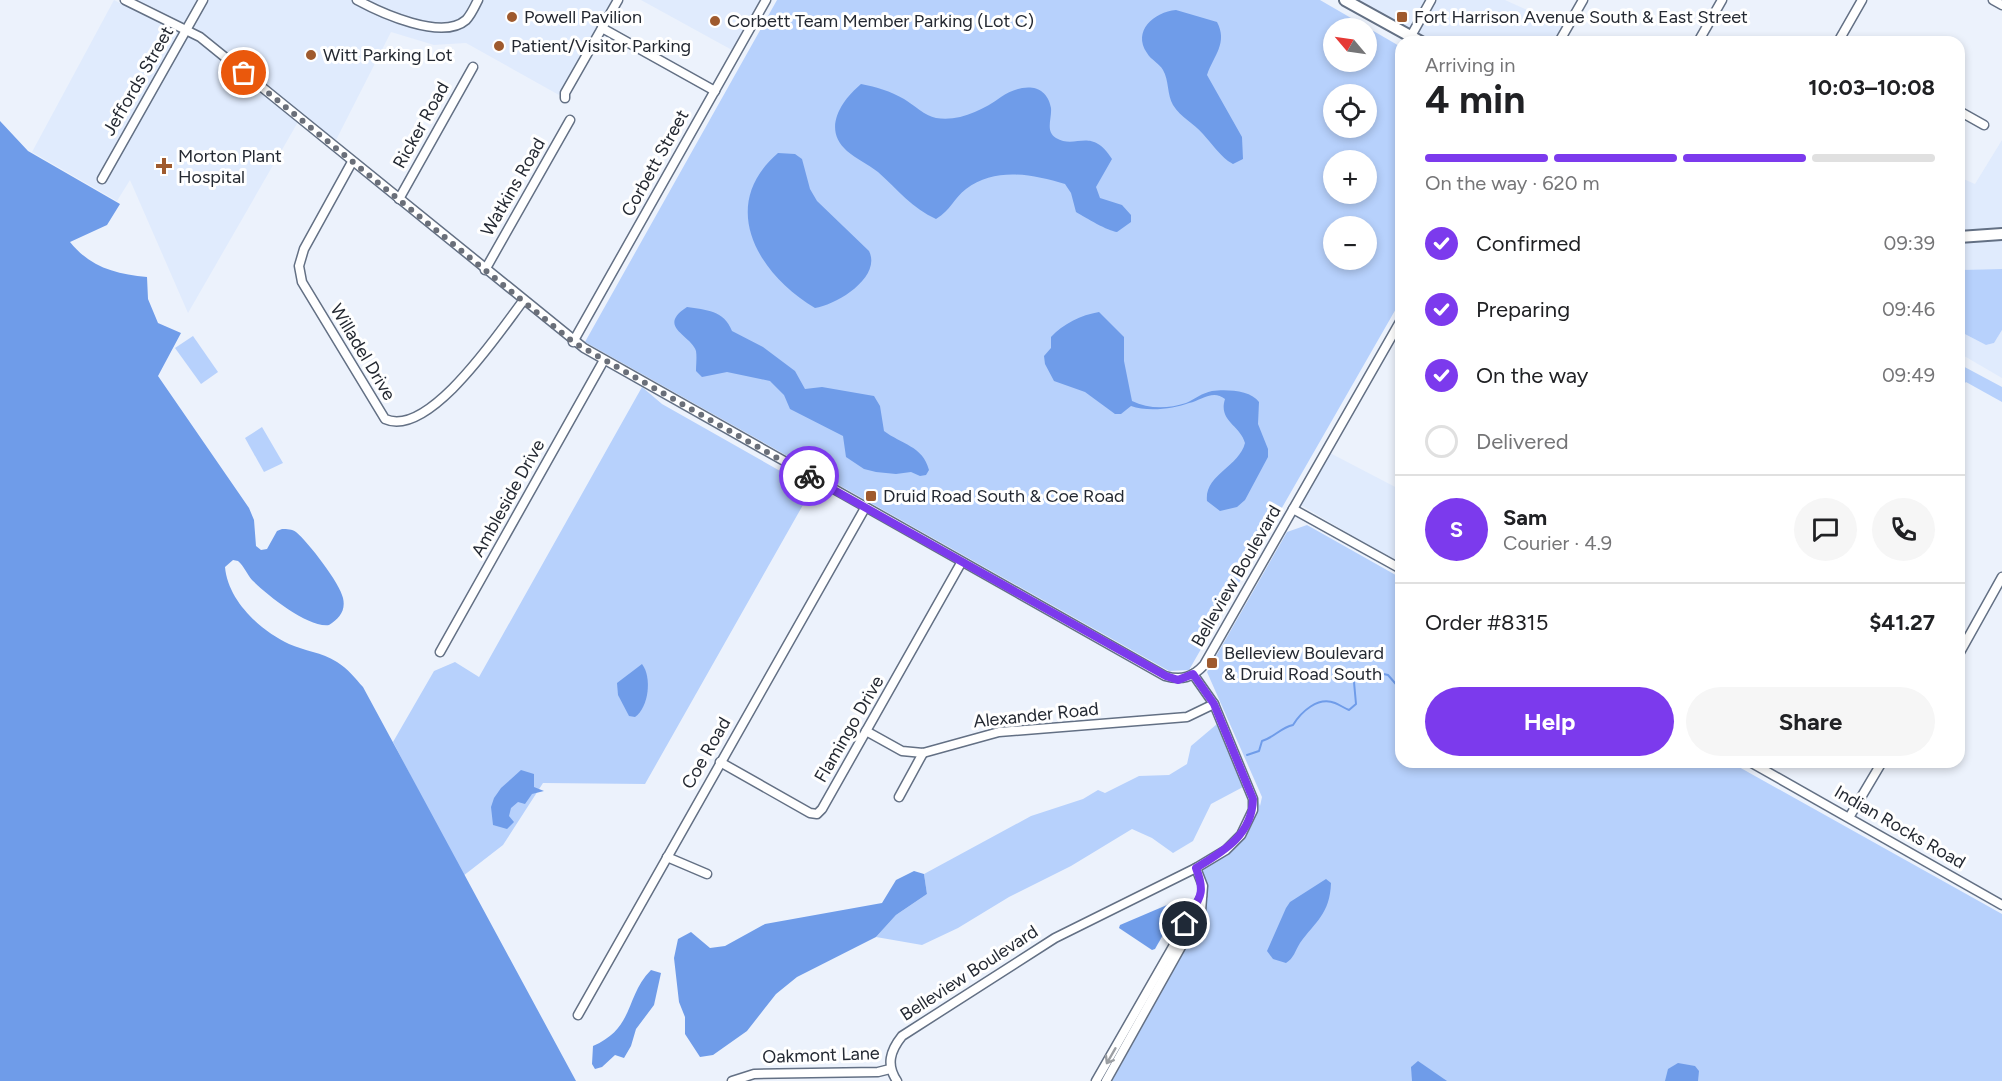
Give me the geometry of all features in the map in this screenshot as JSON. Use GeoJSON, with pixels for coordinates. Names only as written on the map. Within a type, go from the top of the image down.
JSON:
{"type":"FeatureCollection","features":[{"type":"Feature","properties":{"kind":"main road"},"geometry":{"type":"LineString","coordinates":[[1346,0],[1410,36]]}},
{"type":"Feature","properties":{"kind":"main road"},"geometry":{"type":"LineString","coordinates":[[1965,237],[2002,234]]}},
{"type":"Feature","properties":{"kind":"street"},"geometry":{"type":"LineString","coordinates":[[125,0],[187,29],[573,342],[961,563],[1166,676],[1178,680],[1193,674]]}},
{"type":"Feature","properties":{"kind":"street","name":"Jeffords Street"},"geometry":{"type":"LineString","coordinates":[[102,179],[203,0]]}},
{"type":"Feature","properties":{"kind":"street"},"geometry":{"type":"LineString","coordinates":[[357,0],[376,11],[438,29],[459,24],[470,15],[478,0]]}},
{"type":"Feature","properties":{"kind":"street"},"geometry":{"type":"LineString","coordinates":[[566,98],[565,93],[618,0]]}},
{"type":"Feature","properties":{"kind":"street","name":"Corbett Street"},"geometry":{"type":"LineString","coordinates":[[573,342],[766,0]]}},
{"type":"Feature","properties":{"kind":"street"},"geometry":{"type":"LineString","coordinates":[[1416,36],[1431,0]]}},
{"type":"Feature","properties":{"kind":"street"},"geometry":{"type":"LineString","coordinates":[[1562,36],[1583,0]]}},
{"type":"Feature","properties":{"kind":"street"},"geometry":{"type":"LineString","coordinates":[[1701,36],[1722,0]]}},
{"type":"Feature","properties":{"kind":"street"},"geometry":{"type":"LineString","coordinates":[[1841,36],[1862,0]]}},
{"type":"Feature","properties":{"kind":"street"},"geometry":{"type":"LineString","coordinates":[[1993,0],[2002,5]]}},
{"type":"Feature","properties":{"kind":"street"},"geometry":{"type":"LineString","coordinates":[[602,28],[715,91]]}},
{"type":"Feature","properties":{"kind":"street","name":"Ricker Road"},"geometry":{"type":"LineString","coordinates":[[399,199],[473,67]]}},
{"type":"Feature","properties":{"kind":"street"},"geometry":{"type":"LineString","coordinates":[[1965,114],[1984,125]]}},
{"type":"Feature","properties":{"kind":"street","name":"Watkins Road"},"geometry":{"type":"LineString","coordinates":[[485,270],[570,120]]}},
{"type":"Feature","properties":{"kind":"street","name":"Willadel Drive"},"geometry":{"type":"LineString","coordinates":[[352,162],[304,249],[299,266],[302,282],[385,419],[393,423],[402,422],[438,402],[455,387],[523,301]]}},
{"type":"Feature","properties":{"kind":"street","name":"Belleview Boulevard"},"geometry":{"type":"LineString","coordinates":[[890,1070],[890,1056],[902,1036],[1055,938],[1196,868],[1226,850],[1241,835],[1252,810],[1253,799],[1214,704],[1193,674],[1204,664],[1395,330]]}},
{"type":"Feature","properties":{"kind":"street","name":"Ambleside Drive"},"geometry":{"type":"LineString","coordinates":[[440,652],[604,360]]}},
{"type":"Feature","properties":{"kind":"street","name":"Coe Road"},"geometry":{"type":"LineString","coordinates":[[578,1015],[865,508]]}},
{"type":"Feature","properties":{"kind":"street"},"geometry":{"type":"LineString","coordinates":[[1293,509],[1395,564]]}},
{"type":"Feature","properties":{"kind":"street","name":"Flamingo Drive"},"geometry":{"type":"LineString","coordinates":[[720,762],[810,813],[817,814],[961,563]]}},
{"type":"Feature","properties":{"kind":"street"},"geometry":{"type":"LineString","coordinates":[[1965,643],[2002,577]]}},
{"type":"Feature","properties":{"kind":"street","name":"Alexander Road"},"geometry":{"type":"LineString","coordinates":[[866,731],[902,751],[923,753],[999,732],[1187,717],[1214,704]]}},
{"type":"Feature","properties":{"kind":"street"},"geometry":{"type":"LineString","coordinates":[[899,797],[923,753]]}},
{"type":"Feature","properties":{"kind":"street","name":"Indian Rocks Road"},"geometry":{"type":"LineString","coordinates":[[1761,768],[1850,816],[2002,905]]}},
{"type":"Feature","properties":{"kind":"street"},"geometry":{"type":"LineString","coordinates":[[1850,816],[1878,768]]}},
{"type":"Feature","properties":{"kind":"street"},"geometry":{"type":"LineString","coordinates":[[667,857],[707,874]]}},
{"type":"Feature","properties":{"kind":"street"},"geometry":{"type":"LineString","coordinates":[[1106,1081],[1201,911],[1203,886],[1196,868]]}},
{"type":"Feature","properties":{"kind":"street"},"geometry":{"type":"LineString","coordinates":[[1096,1081],[1202,896]]}},
{"type":"Feature","properties":{"kind":"street"},"geometry":{"type":"LineString","coordinates":[[890,1070],[897,1081]]}},
{"type":"Feature","properties":{"kind":"street","name":"Oakmont Lane"},"geometry":{"type":"LineString","coordinates":[[732,1081],[754,1074],[890,1070]]}},
{"type":"Feature","properties":{"kind":"street","name":"Oakmont Lane"},"geometry":{"type":"LineString","coordinates":[[744,1081],[754,1074]]}},
{"type":"Feature","properties":{"kind":"shaded area","name":"Morton Plant Hospital"},"geometry":{"type":"Polygon","coordinates":[[[114,0],[126,6],[129,0],[612,0],[559,95],[466,43],[434,45],[391,32],[335,142],[302,115],[188,313],[130,180],[117,201],[32,152],[114,0]]]}},
{"type":"Feature","properties":{"kind":"shaded area","name":"Corbett Team Member Parking (Lot C)"},"geometry":{"type":"Polygon","coordinates":[[[641,0],[760,0],[732,50],[641,0]]]}},
{"type":"Feature","properties":{"kind":"shaded area"},"geometry":{"type":"Polygon","coordinates":[[[777,0],[1320,0],[1351,18],[1323,18],[1323,72],[1377,72],[1377,33],[1395,44],[1395,310],[1189,670],[1169,671],[585,342],[777,0]]]}},
{"type":"Feature","properties":{"kind":"shaded area"},"geometry":{"type":"Polygon","coordinates":[[[1354,0],[1426,0],[1409,30],[1354,0]]]}},
{"type":"Feature","properties":{"kind":"shaded area"},"geometry":{"type":"Polygon","coordinates":[[[1436,0],[1505,0],[1563,26],[1557,36],[1417,35],[1436,0]]]}},
{"type":"Feature","properties":{"kind":"shaded area"},"geometry":{"type":"Polygon","coordinates":[[[2002,140],[2002,230],[1965,233],[1965,180],[1975,184],[2002,140]]]}},
{"type":"Feature","properties":{"kind":"shaded area"},"geometry":{"type":"Polygon","coordinates":[[[2002,238],[2002,269],[1965,270],[1965,241],[2002,238]]]}},
{"type":"Feature","properties":{"kind":"shaded area"},"geometry":{"type":"Polygon","coordinates":[[[2002,269],[2002,330],[1994,343],[1986,345],[1965,334],[1965,270],[2002,269]]]}},
{"type":"Feature","properties":{"kind":"shaded area"},"geometry":{"type":"Polygon","coordinates":[[[2002,330],[2002,378],[1965,356],[1965,334],[1986,345],[1994,343],[2002,330]]]}},
{"type":"Feature","properties":{"kind":"shaded area"},"geometry":{"type":"Polygon","coordinates":[[[193,336],[218,372],[201,384],[175,348],[193,336]]]}},
{"type":"Feature","properties":{"kind":"shaded area"},"geometry":{"type":"Polygon","coordinates":[[[1965,367],[2002,387],[2002,402],[1966,382],[1965,367]]]}},
{"type":"Feature","properties":{"kind":"shaded area"},"geometry":{"type":"Polygon","coordinates":[[[642,387],[662,404],[812,489],[645,784],[543,783],[503,845],[463,876],[393,742],[434,671],[455,662],[479,677],[642,387]]]}},
{"type":"Feature","properties":{"kind":"shaded area"},"geometry":{"type":"Polygon","coordinates":[[[262,427],[283,463],[264,472],[245,438],[262,427]]]}},
{"type":"Feature","properties":{"kind":"shaded area"},"geometry":{"type":"Polygon","coordinates":[[[1330,453],[1395,487],[1395,561],[1301,505],[1330,453]]]}},
{"type":"Feature","properties":{"kind":"shaded area"},"geometry":{"type":"Polygon","coordinates":[[[1307,525],[1395,575],[1395,768],[1741,768],[2002,914],[2002,1081],[1112,1081],[1202,919],[1208,896],[1202,870],[1242,840],[1254,820],[1256,794],[1260,806],[1262,797],[1207,672],[1287,532],[1307,525]]]}},
{"type":"Feature","properties":{"kind":"shaded area"},"geometry":{"type":"Polygon","coordinates":[[[1217,724],[1243,787],[1211,804],[1193,841],[1173,853],[1152,838],[1132,829],[1071,866],[1009,897],[958,928],[922,945],[876,937],[896,915],[927,894],[924,874],[1031,816],[1083,799],[1098,790],[1105,793],[1139,776],[1169,775],[1187,764],[1191,746],[1217,724]]]}},
{"type":"Feature","properties":{"kind":"water"},"geometry":{"type":"Polygon","coordinates":[[[1176,10],[1217,22],[1220,29],[1221,43],[1207,75],[1242,137],[1243,159],[1233,164],[1176,110],[1171,101],[1163,70],[1143,45],[1142,37],[1148,24],[1160,14],[1176,10]]]}},
{"type":"Feature","properties":{"kind":"water"},"geometry":{"type":"Polygon","coordinates":[[[861,84],[888,92],[904,99],[928,115],[945,119],[970,114],[1015,90],[1037,89],[1048,99],[1051,108],[1050,128],[1056,138],[1070,142],[1097,143],[1112,159],[1096,187],[1100,198],[1122,205],[1131,215],[1131,222],[1117,232],[1108,229],[1076,212],[1071,193],[1065,184],[1040,177],[1014,174],[977,182],[966,189],[936,219],[928,215],[878,172],[854,157],[840,143],[835,125],[837,116],[847,99],[861,84]]]}},
{"type":"Feature","properties":{"kind":"water"},"geometry":{"type":"Polygon","coordinates":[[[0,121],[28,151],[120,204],[107,225],[70,242],[86,258],[104,268],[147,277],[148,299],[158,323],[181,333],[158,376],[249,508],[254,520],[256,546],[261,550],[267,549],[277,531],[282,529],[296,532],[315,553],[341,591],[343,611],[329,625],[320,625],[299,616],[267,594],[252,580],[238,561],[233,560],[225,567],[232,591],[247,613],[267,631],[289,644],[337,662],[363,687],[576,1081],[0,1081],[0,121]]]}},
{"type":"Feature","properties":{"kind":"water"},"geometry":{"type":"Polygon","coordinates":[[[778,153],[795,154],[802,159],[810,189],[817,201],[869,251],[871,261],[863,280],[845,296],[824,306],[815,308],[777,277],[762,258],[752,238],[748,216],[750,195],[760,173],[778,153]]]}},
{"type":"Feature","properties":{"kind":"water"},"geometry":{"type":"Polygon","coordinates":[[[687,307],[707,310],[719,315],[729,324],[732,331],[763,347],[795,371],[805,389],[822,387],[874,396],[880,406],[884,431],[911,446],[922,456],[929,470],[926,475],[920,476],[911,472],[896,474],[864,469],[846,457],[843,436],[790,409],[784,395],[770,381],[727,372],[702,377],[696,371],[696,351],[693,345],[675,325],[678,314],[687,307]]]}},
{"type":"Feature","properties":{"kind":"water"},"geometry":{"type":"Polygon","coordinates":[[[1099,312],[1124,337],[1124,361],[1132,401],[1151,407],[1172,406],[1186,403],[1208,392],[1224,390],[1250,395],[1259,402],[1258,424],[1268,449],[1268,457],[1245,500],[1237,507],[1220,511],[1207,501],[1211,484],[1236,459],[1245,443],[1224,413],[1225,399],[1221,396],[1212,395],[1183,405],[1160,409],[1131,406],[1121,414],[1115,414],[1085,392],[1054,381],[1045,364],[1044,356],[1051,348],[1051,337],[1073,321],[1099,312]]]}},
{"type":"Feature","properties":{"kind":"water"},"geometry":{"type":"Polygon","coordinates":[[[642,664],[647,676],[648,692],[640,712],[635,717],[629,716],[618,695],[617,683],[642,664]]]}},
{"type":"Feature","properties":{"kind":"water"},"geometry":{"type":"Polygon","coordinates":[[[521,770],[534,774],[534,787],[544,791],[532,794],[525,804],[518,802],[511,808],[509,816],[514,822],[507,829],[493,825],[491,807],[494,798],[501,788],[521,770]]]}},
{"type":"Feature","properties":{"kind":"water"},"geometry":{"type":"Polygon","coordinates":[[[914,871],[924,874],[927,894],[896,915],[876,937],[797,977],[776,994],[747,1031],[713,1055],[700,1057],[685,1034],[685,1017],[679,1002],[674,958],[678,939],[691,932],[710,948],[725,946],[765,924],[882,903],[896,880],[914,871]]]}},
{"type":"Feature","properties":{"kind":"water"},"geometry":{"type":"Polygon","coordinates":[[[1326,879],[1331,883],[1330,894],[1321,917],[1289,961],[1286,963],[1273,959],[1267,951],[1286,908],[1290,902],[1326,879]]]}},
{"type":"Feature","properties":{"kind":"water"},"geometry":{"type":"Polygon","coordinates":[[[1174,902],[1176,912],[1155,949],[1152,950],[1119,928],[1120,925],[1174,902]]]}},
{"type":"Feature","properties":{"kind":"water"},"geometry":{"type":"Polygon","coordinates":[[[651,970],[661,973],[654,1005],[636,1029],[631,1046],[624,1058],[615,1055],[602,1067],[595,1069],[592,1064],[593,1046],[606,1039],[623,1021],[637,990],[651,970]]]}},
{"type":"Feature","properties":{"kind":"water"},"geometry":{"type":"Polygon","coordinates":[[[1418,1061],[1447,1081],[1412,1081],[1411,1067],[1418,1061]]]}},
{"type":"Feature","properties":{"kind":"water"},"geometry":{"type":"Polygon","coordinates":[[[1678,1063],[1695,1066],[1699,1071],[1698,1081],[1665,1081],[1668,1069],[1678,1063]]]}},
{"type":"Feature","properties":{"kind":"waterway"},"geometry":{"type":"LineString","coordinates":[[1247,755],[1259,751],[1262,741],[1293,725],[1305,710],[1316,703],[1329,701],[1349,710],[1356,704],[1353,671],[1366,670],[1388,675],[1395,683]]}},
{"type":"Feature","properties":{"kind":"way so far"},"geometry":{"type":"LineString","coordinates":[[244,73],[573,342],[809,476]]}},
{"type":"Feature","properties":{"kind":"place","name":"Powell Pavilion"},"geometry":{"type":"Point","coordinates":[512,17]}},
{"type":"Feature","properties":{"kind":"place","name":"Fort Harrison Avenue South & East Street"},"geometry":{"type":"Point","coordinates":[1402,17]}},
{"type":"Feature","properties":{"kind":"place","name":"Corbett Team Member Parking (Lot C)"},"geometry":{"type":"Point","coordinates":[715,21]}},
{"type":"Feature","properties":{"kind":"place","name":"Patient/Visitor Parking"},"geometry":{"type":"Point","coordinates":[499,46]}},
{"type":"Feature","properties":{"kind":"place","name":"Witt Parking Lot"},"geometry":{"type":"Point","coordinates":[311,55]}},
{"type":"Feature","properties":{"kind":"place","name":"Morton Plant Hospital"},"geometry":{"type":"Point","coordinates":[164,166]}},
{"type":"Feature","properties":{"kind":"place","name":"Druid Road South & Coe Road"},"geometry":{"type":"Point","coordinates":[871,496]}},
{"type":"Feature","properties":{"kind":"place","name":"Belleview Boulevard & Druid Road South"},"geometry":{"type":"Point","coordinates":[1212,663]}},
{"type":"Feature","properties":{"kind":"route"},"geometry":{"type":"LineString","coordinates":[[809,476],[1166,676],[1178,680],[1193,674],[1214,704],[1253,799],[1249,820],[1241,835],[1226,850],[1196,868],[1203,886],[1202,896],[1193,907],[1185,924]]}}]}
